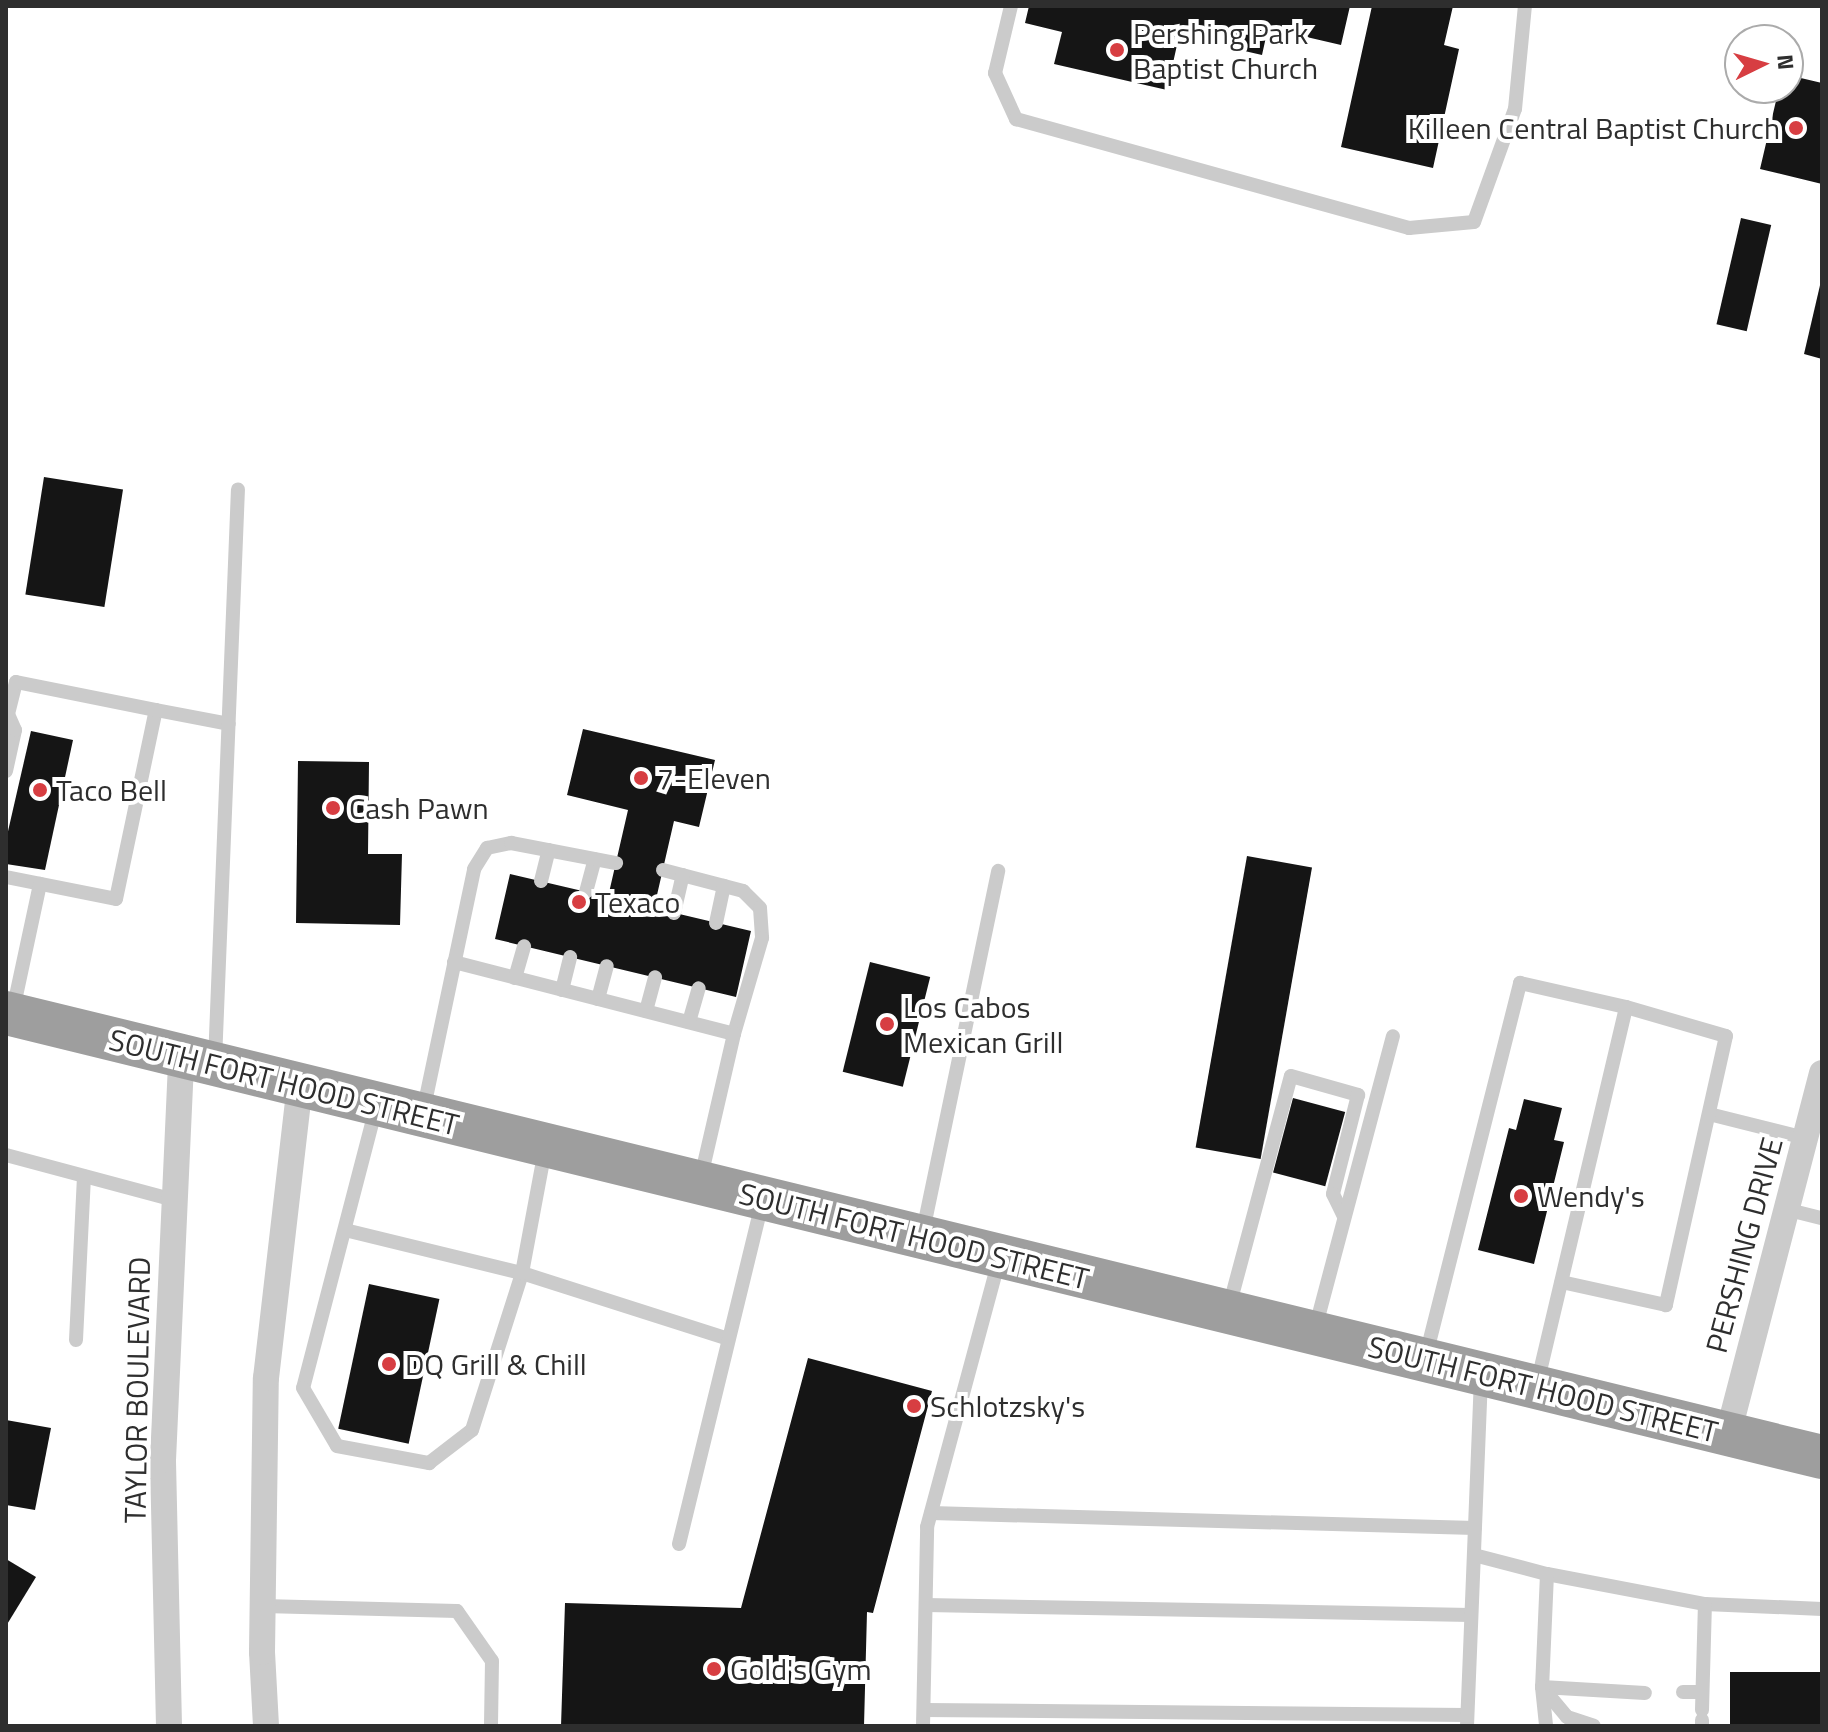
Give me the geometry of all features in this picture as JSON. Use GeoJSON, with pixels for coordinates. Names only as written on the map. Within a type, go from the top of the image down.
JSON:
{"type":"FeatureCollection","features":[{"type":"Feature","properties":{"kind":"highway","name":"SOUTH FORT HOOD STREET"},"geometry":{"type":"LineString","coordinates":[[9,1014],[1822,1457]]}},
{"type":"Feature","properties":{"kind":"street","name":"TAYLOR BOULEVARD"},"geometry":{"type":"LineString","coordinates":[[169,1726],[163,1460],[174,1200],[198,1061]]}},
{"type":"Feature","properties":{"kind":"street","name":"PERSHING DRIVE"},"geometry":{"type":"LineString","coordinates":[[1728,1434],[1822,1073]]}},
{"type":"Feature","properties":{"kind":"street"},"geometry":{"type":"LineString","coordinates":[[266,1726],[263,1606],[266,1378],[300,1086]]}},
{"type":"Feature","properties":{"kind":"lane"},"geometry":{"type":"LineString","coordinates":[[1011,6],[995,73],[1016,119],[1409,228],[1474,222],[1515,109],[1525,6]]}},
{"type":"Feature","properties":{"kind":"lane"},"geometry":{"type":"LineString","coordinates":[[198,1061],[229,724],[238,489]]}},
{"type":"Feature","properties":{"kind":"lane"},"geometry":{"type":"LineString","coordinates":[[6,771],[15,730],[7,715],[16,682],[229,724]]}},
{"type":"Feature","properties":{"kind":"lane"},"geometry":{"type":"LineString","coordinates":[[6,877],[116,899],[156,710]]}},
{"type":"Feature","properties":{"kind":"lane"},"geometry":{"type":"LineString","coordinates":[[422,1116],[474,869],[487,848],[511,843],[616,863]]}},
{"type":"Feature","properties":{"kind":"lane"},"geometry":{"type":"LineString","coordinates":[[541,881],[549,850]]}},
{"type":"Feature","properties":{"kind":"lane"},"geometry":{"type":"LineString","coordinates":[[586,892],[595,859]]}},
{"type":"Feature","properties":{"kind":"lane"},"geometry":{"type":"LineString","coordinates":[[663,870],[743,891],[760,908],[762,938],[734,1034],[700,1183]]}},
{"type":"Feature","properties":{"kind":"lane"},"geometry":{"type":"LineString","coordinates":[[921,1237],[998,871]]}},
{"type":"Feature","properties":{"kind":"lane"},"geometry":{"type":"LineString","coordinates":[[674,913],[683,875]]}},
{"type":"Feature","properties":{"kind":"lane"},"geometry":{"type":"LineString","coordinates":[[9,1014],[40,884]]}},
{"type":"Feature","properties":{"kind":"lane"},"geometry":{"type":"LineString","coordinates":[[716,923],[724,886]]}},
{"type":"Feature","properties":{"kind":"lane"},"geometry":{"type":"LineString","coordinates":[[515,978],[524,946]]}},
{"type":"Feature","properties":{"kind":"lane"},"geometry":{"type":"LineString","coordinates":[[562,990],[570,957]]}},
{"type":"Feature","properties":{"kind":"lane"},"geometry":{"type":"LineString","coordinates":[[454,962],[734,1034]]}},
{"type":"Feature","properties":{"kind":"lane"},"geometry":{"type":"LineString","coordinates":[[598,999],[607,966]]}},
{"type":"Feature","properties":{"kind":"lane"},"geometry":{"type":"LineString","coordinates":[[646,1011],[655,977]]}},
{"type":"Feature","properties":{"kind":"lane"},"geometry":{"type":"LineString","coordinates":[[1425,1361],[1520,983],[1626,1007],[1726,1036],[1666,1305],[1561,1282]]}},
{"type":"Feature","properties":{"kind":"lane"},"geometry":{"type":"LineString","coordinates":[[689,1022],[699,988]]}},
{"type":"Feature","properties":{"kind":"lane"},"geometry":{"type":"LineString","coordinates":[[1537,1388],[1626,1007]]}},
{"type":"Feature","properties":{"kind":"lane"},"geometry":{"type":"LineString","coordinates":[[1314,1333],[1393,1036]]}},
{"type":"Feature","properties":{"kind":"lane"},"geometry":{"type":"LineString","coordinates":[[1228,1312],[1291,1076],[1358,1095],[1333,1194],[1344,1217]]}},
{"type":"Feature","properties":{"kind":"lane"},"geometry":{"type":"LineString","coordinates":[[377,1104],[303,1388],[337,1446],[429,1463],[472,1430],[522,1273],[546,1146]]}},
{"type":"Feature","properties":{"kind":"lane"},"geometry":{"type":"LineString","coordinates":[[1709,1114],[1805,1138]]}},
{"type":"Feature","properties":{"kind":"lane"},"geometry":{"type":"LineString","coordinates":[[6,1155],[174,1200]]}},
{"type":"Feature","properties":{"kind":"lane"},"geometry":{"type":"LineString","coordinates":[[76,1340],[84,1176]]}},
{"type":"Feature","properties":{"kind":"lane"},"geometry":{"type":"LineString","coordinates":[[679,1544],[726,1338],[763,1199]]}},
{"type":"Feature","properties":{"kind":"lane"},"geometry":{"type":"LineString","coordinates":[[1785,1209],[1822,1218]]}},
{"type":"Feature","properties":{"kind":"lane"},"geometry":{"type":"LineString","coordinates":[[345,1230],[522,1273],[726,1338]]}},
{"type":"Feature","properties":{"kind":"lane"},"geometry":{"type":"LineString","coordinates":[[923,1726],[927,1527],[1000,1257]]}},
{"type":"Feature","properties":{"kind":"lane"},"geometry":{"type":"LineString","coordinates":[[924,1710],[1467,1720],[1481,1374]]}},
{"type":"Feature","properties":{"kind":"lane"},"geometry":{"type":"LineString","coordinates":[[931,1513],[1475,1528]]}},
{"type":"Feature","properties":{"kind":"lane"},"geometry":{"type":"LineString","coordinates":[[1474,1555],[1547,1574],[1705,1604],[1822,1609]]}},
{"type":"Feature","properties":{"kind":"lane"},"geometry":{"type":"LineString","coordinates":[[1546,1726],[1542,1687],[1547,1574]]}},
{"type":"Feature","properties":{"kind":"lane"},"geometry":{"type":"LineString","coordinates":[[1702,1719],[1705,1604]]}},
{"type":"Feature","properties":{"kind":"lane"},"geometry":{"type":"LineString","coordinates":[[926,1605],[1471,1615]]}},
{"type":"Feature","properties":{"kind":"lane"},"geometry":{"type":"LineString","coordinates":[[263,1606],[457,1611],[492,1661],[491,1726]]}},
{"type":"Feature","properties":{"kind":"lane"},"geometry":{"type":"LineString","coordinates":[[1542,1687],[1645,1693]]}},
{"type":"Feature","properties":{"kind":"lane"},"geometry":{"type":"LineString","coordinates":[[1542,1687],[1567,1717],[1594,1726]]}},
{"type":"Feature","properties":{"kind":"lane"},"geometry":{"type":"LineString","coordinates":[[1683,1692],[1702,1692]]}},
{"type":"Feature","properties":{"kind":"building","name":"Pershing Park Baptist Church"},"geometry":{"type":"Polygon","coordinates":[[[1029,6],[1350,6],[1341,45],[1268,28],[1262,55],[1179,36],[1167,90],[1054,64],[1062,32],[1025,23],[1029,6]]]}},
{"type":"Feature","properties":{"kind":"building","name":"Pershing Park Baptist Church"},"geometry":{"type":"Polygon","coordinates":[[[1372,6],[1453,6],[1444,45],[1459,49],[1433,168],[1341,147],[1372,6]]]}},
{"type":"Feature","properties":{"kind":"building","name":"Killeen Central Baptist Church"},"geometry":{"type":"Polygon","coordinates":[[[1804,79],[1822,83],[1822,184],[1760,169],[1775,104],[1804,104],[1804,79]]]}},
{"type":"Feature","properties":{"kind":"building"},"geometry":{"type":"Polygon","coordinates":[[[1741,218],[1771,225],[1747,331],[1716,324],[1741,218]]]}},
{"type":"Feature","properties":{"kind":"building"},"geometry":{"type":"Polygon","coordinates":[[[1822,281],[1822,359],[1804,354],[1822,281]]]}},
{"type":"Feature","properties":{"kind":"building"},"geometry":{"type":"Polygon","coordinates":[[[44,477],[123,490],[104,607],[25,595],[44,477]]]}},
{"type":"Feature","properties":{"kind":"building","name":"Texaco"},"geometry":{"type":"Polygon","coordinates":[[[583,729],[715,760],[699,827],[674,821],[654,908],[751,931],[736,997],[495,939],[510,874],[608,897],[628,810],[567,795],[583,729]]]}},
{"type":"Feature","properties":{"kind":"building","name":"Taco Bell"},"geometry":{"type":"Polygon","coordinates":[[[31,731],[73,740],[45,870],[6,864],[6,840],[31,731]]]}},
{"type":"Feature","properties":{"kind":"building","name":"Cash Pawn"},"geometry":{"type":"Polygon","coordinates":[[[298,761],[369,762],[368,854],[402,854],[400,925],[296,923],[298,761]]]}},
{"type":"Feature","properties":{"kind":"building"},"geometry":{"type":"Polygon","coordinates":[[[1247,856],[1312,867],[1261,1159],[1196,1148],[1247,856]]]}},
{"type":"Feature","properties":{"kind":"building","name":"Los Cabos Mexican Grill"},"geometry":{"type":"Polygon","coordinates":[[[870,962],[930,977],[903,1087],[843,1072],[870,962]]]}},
{"type":"Feature","properties":{"kind":"building"},"geometry":{"type":"Polygon","coordinates":[[[1293,1098],[1345,1112],[1325,1186],[1273,1172],[1293,1098]]]}},
{"type":"Feature","properties":{"kind":"building","name":"Wendy's"},"geometry":{"type":"Polygon","coordinates":[[[1524,1099],[1562,1108],[1554,1140],[1564,1142],[1534,1264],[1478,1250],[1509,1128],[1516,1130],[1524,1099]]]}},
{"type":"Feature","properties":{"kind":"building","name":"DQ Grill & Chill"},"geometry":{"type":"Polygon","coordinates":[[[369,1284],[439,1299],[409,1444],[338,1429],[369,1284]]]}},
{"type":"Feature","properties":{"kind":"building"},"geometry":{"type":"Polygon","coordinates":[[[808,1358],[932,1391],[873,1613],[867,1612],[864,1726],[561,1726],[565,1603],[741,1608],[808,1358]]]}},
{"type":"Feature","properties":{"kind":"building"},"geometry":{"type":"Polygon","coordinates":[[[6,1420],[51,1428],[35,1510],[6,1505],[6,1420]]]}},
{"type":"Feature","properties":{"kind":"building"},"geometry":{"type":"Polygon","coordinates":[[[6,1559],[36,1577],[6,1626],[6,1559]]]}},
{"type":"Feature","properties":{"kind":"building"},"geometry":{"type":"Polygon","coordinates":[[[1730,1672],[1822,1672],[1822,1726],[1730,1726],[1730,1672]]]}},
{"type":"Feature","properties":{"kind":"place","name":"Pershing Park Baptist Church"},"geometry":{"type":"Point","coordinates":[1117,50]}},
{"type":"Feature","properties":{"kind":"place","name":"Killeen Central Baptist Church"},"geometry":{"type":"Point","coordinates":[1796,128]}},
{"type":"Feature","properties":{"kind":"place","name":"7-Eleven"},"geometry":{"type":"Point","coordinates":[641,778]}},
{"type":"Feature","properties":{"kind":"place","name":"Taco Bell"},"geometry":{"type":"Point","coordinates":[40,790]}},
{"type":"Feature","properties":{"kind":"place","name":"Cash Pawn"},"geometry":{"type":"Point","coordinates":[333,808]}},
{"type":"Feature","properties":{"kind":"place","name":"Texaco"},"geometry":{"type":"Point","coordinates":[579,902]}},
{"type":"Feature","properties":{"kind":"place","name":"Los Cabos Mexican Grill"},"geometry":{"type":"Point","coordinates":[887,1024]}},
{"type":"Feature","properties":{"kind":"place","name":"Wendy's"},"geometry":{"type":"Point","coordinates":[1521,1196]}},
{"type":"Feature","properties":{"kind":"place","name":"DQ Grill & Chill"},"geometry":{"type":"Point","coordinates":[389,1364]}},
{"type":"Feature","properties":{"kind":"place","name":"Schlotzsky's"},"geometry":{"type":"Point","coordinates":[914,1406]}},
{"type":"Feature","properties":{"kind":"place","name":"Gold's Gym"},"geometry":{"type":"Point","coordinates":[714,1669]}}]}
